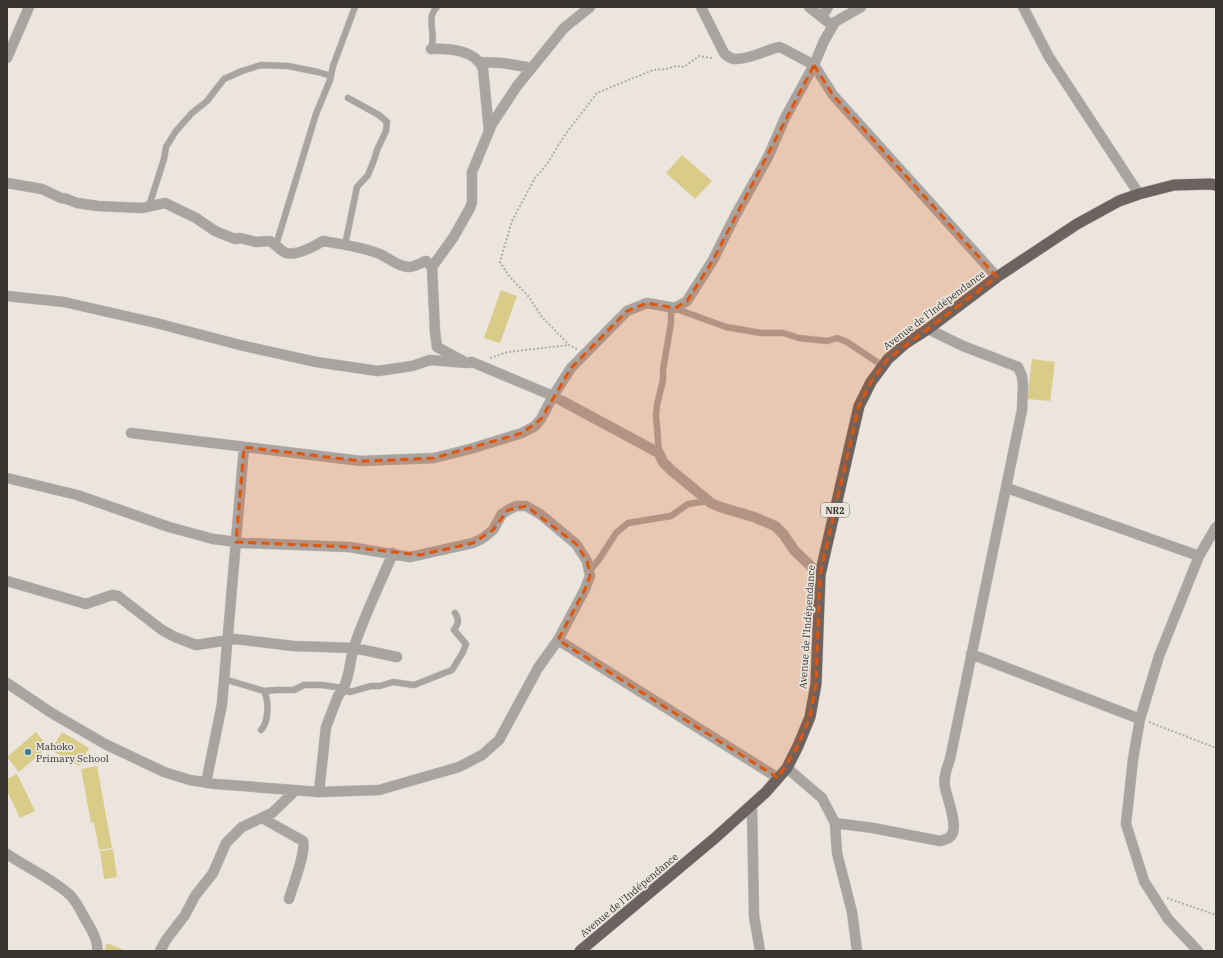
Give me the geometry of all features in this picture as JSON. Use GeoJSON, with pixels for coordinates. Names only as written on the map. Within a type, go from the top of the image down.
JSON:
{"type":"FeatureCollection","features":[{"type":"Feature","properties":{"kind":"highway","name":"Avenue de l'Indépendance"},"geometry":{"type":"LineString","coordinates":[[580,951],[752,806],[786,768],[798,746],[810,717],[816,684],[820,575],[859,406],[871,382],[888,359],[906,343],[928,329],[997,277],[1077,224],[1119,201],[1174,185],[1214,183]]}},
{"type":"Feature","properties":{"kind":"street"},"geometry":{"type":"LineString","coordinates":[[7,58],[29,7]]}},
{"type":"Feature","properties":{"kind":"street"},"geometry":{"type":"LineString","coordinates":[[590,7],[564,28],[517,86],[492,124],[472,172],[472,202],[470,208],[453,238],[432,267],[437,347],[470,363],[553,396],[659,453],[663,462],[671,470],[708,501],[720,507],[754,517],[775,526],[784,535],[794,550],[820,575]]}},
{"type":"Feature","properties":{"kind":"street"},"geometry":{"type":"LineString","coordinates":[[701,7],[724,53],[728,57],[742,59],[779,47],[814,65],[832,95],[997,277]]}},
{"type":"Feature","properties":{"kind":"street"},"geometry":{"type":"LineString","coordinates":[[809,7],[833,26]]}},
{"type":"Feature","properties":{"kind":"street"},"geometry":{"type":"LineString","coordinates":[[822,17],[828,7]]}},
{"type":"Feature","properties":{"kind":"street"},"geometry":{"type":"LineString","coordinates":[[131,433],[361,461],[434,458],[470,449],[522,432],[535,426],[541,419],[553,396],[571,368],[627,311],[647,303],[675,308],[687,301],[713,260],[735,216],[768,157],[786,118],[814,65],[824,41],[835,22],[861,7]]}},
{"type":"Feature","properties":{"kind":"street"},"geometry":{"type":"LineString","coordinates":[[1023,7],[1049,57],[1139,194]]}},
{"type":"Feature","properties":{"kind":"street"},"geometry":{"type":"LineString","coordinates":[[431,49],[470,54],[480,62],[483,69],[489,131]]}},
{"type":"Feature","properties":{"kind":"street"},"geometry":{"type":"LineString","coordinates":[[480,62],[503,63],[532,68]]}},
{"type":"Feature","properties":{"kind":"street"},"geometry":{"type":"LineString","coordinates":[[7,183],[42,189],[61,198],[77,203],[111,207],[142,208],[165,203],[196,218],[215,231],[235,239],[240,238],[256,242],[270,241],[285,253],[294,254],[323,242],[346,245],[380,254],[402,266],[413,267],[420,262],[426,261],[432,267]]}},
{"type":"Feature","properties":{"kind":"street"},"geometry":{"type":"LineString","coordinates":[[7,296],[64,302],[316,362],[378,371],[412,366],[430,360],[470,363]]}},
{"type":"Feature","properties":{"kind":"street"},"geometry":{"type":"LineString","coordinates":[[835,823],[872,828],[940,841],[948,839],[952,835],[955,827],[945,785],[946,771],[950,759],[1007,488],[1022,410],[1023,385],[1022,376],[1018,368],[963,346],[928,329]]}},
{"type":"Feature","properties":{"kind":"street"},"geometry":{"type":"LineString","coordinates":[[423,362],[437,344]]}},
{"type":"Feature","properties":{"kind":"street"},"geometry":{"type":"LineString","coordinates":[[206,783],[222,704],[244,447]]}},
{"type":"Feature","properties":{"kind":"street"},"geometry":{"type":"LineString","coordinates":[[7,478],[77,495],[169,527],[212,538],[236,542],[349,547],[410,557],[473,543],[483,538],[493,530],[502,514],[516,506],[526,506],[540,514],[576,544],[587,561],[590,576],[585,589],[558,640],[538,668],[500,740],[482,755],[459,768],[379,790],[319,792],[206,783],[190,780],[164,772],[105,744],[50,712],[7,683]]}},
{"type":"Feature","properties":{"kind":"street"},"geometry":{"type":"LineString","coordinates":[[1007,488],[1199,556]]}},
{"type":"Feature","properties":{"kind":"street"},"geometry":{"type":"LineString","coordinates":[[1198,951],[1168,919],[1144,881],[1126,824],[1133,759],[1140,719],[1159,656],[1199,556],[1216,527]]}},
{"type":"Feature","properties":{"kind":"street"},"geometry":{"type":"LineString","coordinates":[[319,792],[326,727],[350,669],[354,648],[393,553]]}},
{"type":"Feature","properties":{"kind":"street"},"geometry":{"type":"LineString","coordinates":[[7,582],[86,604],[112,595],[118,596],[162,630],[196,645],[234,639],[293,646],[354,648],[397,657]]}},
{"type":"Feature","properties":{"kind":"street"},"geometry":{"type":"LineString","coordinates":[[558,640],[778,778]]}},
{"type":"Feature","properties":{"kind":"street"},"geometry":{"type":"LineString","coordinates":[[971,654],[1140,719]]}},
{"type":"Feature","properties":{"kind":"street"},"geometry":{"type":"LineString","coordinates":[[786,768],[822,798],[835,823],[837,853],[852,912],[857,951]]}},
{"type":"Feature","properties":{"kind":"street"},"geometry":{"type":"LineString","coordinates":[[160,951],[185,914],[195,896],[213,872],[226,843],[242,827],[272,813],[296,790]]}},
{"type":"Feature","properties":{"kind":"street"},"geometry":{"type":"LineString","coordinates":[[752,806],[754,916],[760,951]]}},
{"type":"Feature","properties":{"kind":"street"},"geometry":{"type":"LineString","coordinates":[[262,818],[303,841],[304,844],[300,862],[289,898]]}},
{"type":"Feature","properties":{"kind":"street"},"geometry":{"type":"LineString","coordinates":[[7,854],[54,883],[71,896],[92,930],[98,946],[97,951]]}},
{"type":"Feature","properties":{"kind":"lane"},"geometry":{"type":"LineString","coordinates":[[276,245],[316,114],[355,7]]}},
{"type":"Feature","properties":{"kind":"lane"},"geometry":{"type":"LineString","coordinates":[[431,49],[434,43],[431,25],[433,11],[437,7]]}},
{"type":"Feature","properties":{"kind":"lane"},"geometry":{"type":"LineString","coordinates":[[149,206],[164,159],[166,147],[176,130],[192,113],[207,101],[224,78],[261,65],[288,66],[331,76]]}},
{"type":"Feature","properties":{"kind":"lane"},"geometry":{"type":"LineString","coordinates":[[346,245],[357,188],[368,175],[386,131],[387,122],[379,115],[348,98]]}},
{"type":"Feature","properties":{"kind":"lane"},"geometry":{"type":"LineString","coordinates":[[659,453],[656,416],[671,323],[671,307],[706,321],[733,329],[761,334],[783,333],[799,338],[827,341],[837,338],[846,342],[883,366]]}},
{"type":"Feature","properties":{"kind":"lane"},"geometry":{"type":"LineString","coordinates":[[589,572],[616,533],[628,523],[671,516],[688,504],[708,501]]}},
{"type":"Feature","properties":{"kind":"lane"},"geometry":{"type":"LineString","coordinates":[[224,679],[264,691],[294,690],[304,685],[322,685],[342,688],[350,692],[393,682],[414,685],[452,670],[463,652],[466,644],[454,630],[458,622],[458,618],[455,613]]}},
{"type":"Feature","properties":{"kind":"lane"},"geometry":{"type":"LineString","coordinates":[[261,730],[264,727],[268,708],[268,698],[264,691]]}},
{"type":"Feature","properties":{"kind":"path"},"geometry":{"type":"LineString","coordinates":[[585,353],[569,345],[542,317],[529,297],[509,276],[500,262],[512,222],[535,178],[547,164],[564,136],[598,93],[653,70],[666,69],[676,66],[684,67],[699,56],[711,58],[724,53]]}},
{"type":"Feature","properties":{"kind":"path"},"geometry":{"type":"LineString","coordinates":[[470,363],[508,352],[569,345]]}},
{"type":"Feature","properties":{"kind":"path"},"geometry":{"type":"LineString","coordinates":[[1140,719],[1216,748]]}},
{"type":"Feature","properties":{"kind":"path"},"geometry":{"type":"LineString","coordinates":[[1151,892],[1216,916]]}},
{"type":"Feature","properties":{"kind":"highlighted area"},"geometry":{"type":"Polygon","coordinates":[[[814,65],[833,95],[997,277],[888,359],[871,382],[859,406],[820,575],[816,684],[810,717],[798,746],[778,778],[558,640],[585,589],[590,576],[587,561],[576,544],[526,506],[508,510],[493,530],[473,543],[420,555],[349,547],[236,542],[244,447],[361,461],[434,458],[522,433],[541,419],[571,368],[627,311],[647,303],[675,308],[687,301],[713,260],[814,65]]]}},
{"type":"Feature","properties":{"kind":"building"},"geometry":{"type":"Polygon","coordinates":[[[682,155],[712,181],[695,199],[666,173],[682,155]]]}},
{"type":"Feature","properties":{"kind":"building"},"geometry":{"type":"Polygon","coordinates":[[[501,290],[517,296],[500,343],[484,338],[501,290]]]}},
{"type":"Feature","properties":{"kind":"building"},"geometry":{"type":"Polygon","coordinates":[[[1032,359],[1055,362],[1050,401],[1027,399],[1032,359]]]}},
{"type":"Feature","properties":{"kind":"building","name":"Mahoko Primary School"},"geometry":{"type":"Polygon","coordinates":[[[36,732],[48,747],[19,772],[7,757],[36,732]]]}},
{"type":"Feature","properties":{"kind":"building"},"geometry":{"type":"Polygon","coordinates":[[[62,732],[89,748],[79,766],[51,750],[62,732]]]}},
{"type":"Feature","properties":{"kind":"building"},"geometry":{"type":"Polygon","coordinates":[[[97,766],[112,848],[99,850],[94,822],[91,823],[81,769],[97,766]]]}},
{"type":"Feature","properties":{"kind":"building"},"geometry":{"type":"Polygon","coordinates":[[[17,774],[35,811],[20,818],[7,791],[7,779],[17,774]]]}},
{"type":"Feature","properties":{"kind":"building"},"geometry":{"type":"Polygon","coordinates":[[[113,849],[117,877],[104,879],[100,851],[113,849]]]}},
{"type":"Feature","properties":{"kind":"building"},"geometry":{"type":"Polygon","coordinates":[[[107,943],[126,951],[104,951],[107,943]]]}},
{"type":"Feature","properties":{"kind":"place","name":"Mahoko Primary School"},"geometry":{"type":"Point","coordinates":[28,752]}}]}
